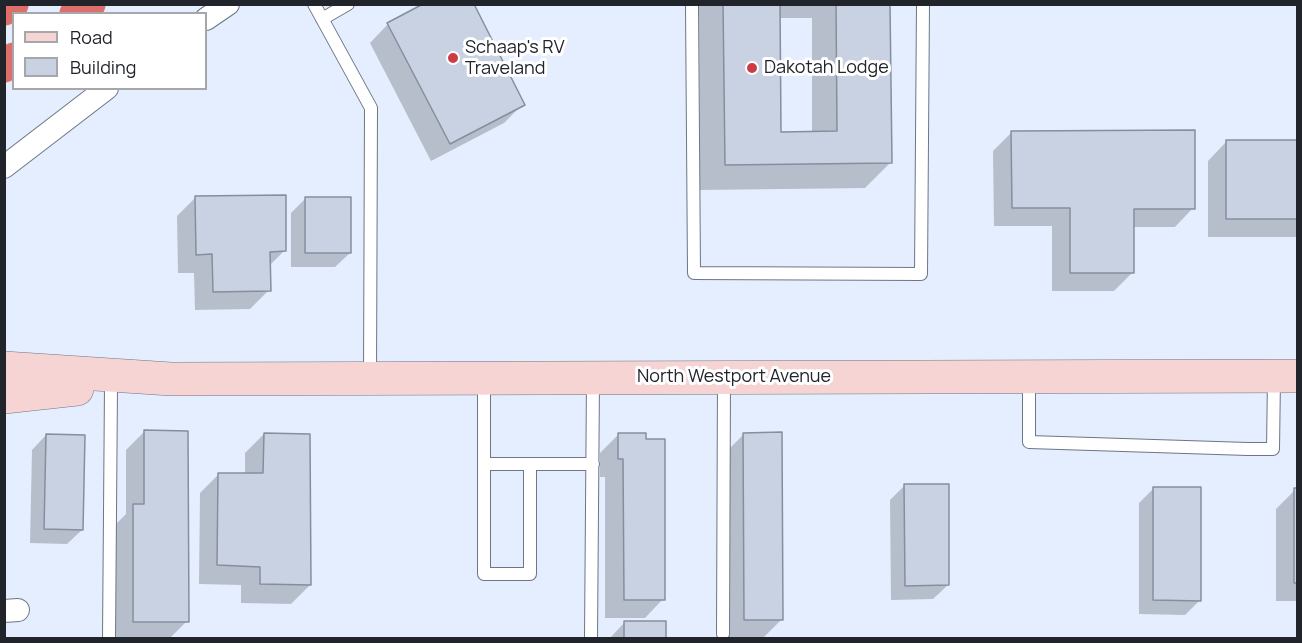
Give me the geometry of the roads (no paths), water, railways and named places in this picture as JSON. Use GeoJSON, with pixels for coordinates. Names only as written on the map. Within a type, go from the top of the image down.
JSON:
{"type":"FeatureCollection","features":[{"type":"Feature","properties":{"kind":"highway"},"geometry":{"type":"LineString","coordinates":[[4,9],[12,4]]}},
{"type":"Feature","properties":{"kind":"main road","name":"North Westport Avenue"},"geometry":{"type":"LineString","coordinates":[[4,368],[171,379],[1286,376]]}},
{"type":"Feature","properties":{"kind":"main road","name":"North Westport Avenue"},"geometry":{"type":"LineString","coordinates":[[4,397],[171,379]]}},
{"type":"Feature","properties":{"kind":"street"},"geometry":{"type":"LineString","coordinates":[[207,18],[228,4]]}},
{"type":"Feature","properties":{"kind":"street"},"geometry":{"type":"LineString","coordinates":[[4,166],[104,90]]}},
{"type":"Feature","properties":{"kind":"lane"},"geometry":{"type":"LineString","coordinates":[[314,4],[371,108],[370,378]]}},
{"type":"Feature","properties":{"kind":"lane"},"geometry":{"type":"LineString","coordinates":[[322,19],[348,4]]}},
{"type":"Feature","properties":{"kind":"lane"},"geometry":{"type":"LineString","coordinates":[[692,4],[694,273],[909,274],[921,274],[923,4]]}},
{"type":"Feature","properties":{"kind":"lane"},"geometry":{"type":"LineString","coordinates":[[1029,376],[1029,442],[1273,448],[1286,376]]}},
{"type":"Feature","properties":{"kind":"lane"},"geometry":{"type":"LineString","coordinates":[[484,378],[484,574],[530,574],[530,464]]}},
{"type":"Feature","properties":{"kind":"lane"},"geometry":{"type":"LineString","coordinates":[[591,639],[593,378]]}},
{"type":"Feature","properties":{"kind":"lane"},"geometry":{"type":"LineString","coordinates":[[723,634],[724,378]]}},
{"type":"Feature","properties":{"kind":"lane"},"geometry":{"type":"LineString","coordinates":[[109,639],[111,386]]}},
{"type":"Feature","properties":{"kind":"lane"},"geometry":{"type":"LineString","coordinates":[[484,464],[593,464]]}},
{"type":"Feature","properties":{"kind":"place","name":"Schaap's RV Traveland"},"geometry":{"type":"Point","coordinates":[453,58]}},
{"type":"Feature","properties":{"kind":"place","name":"Dakotah Lodge"},"geometry":{"type":"Point","coordinates":[752,68]}}]}
